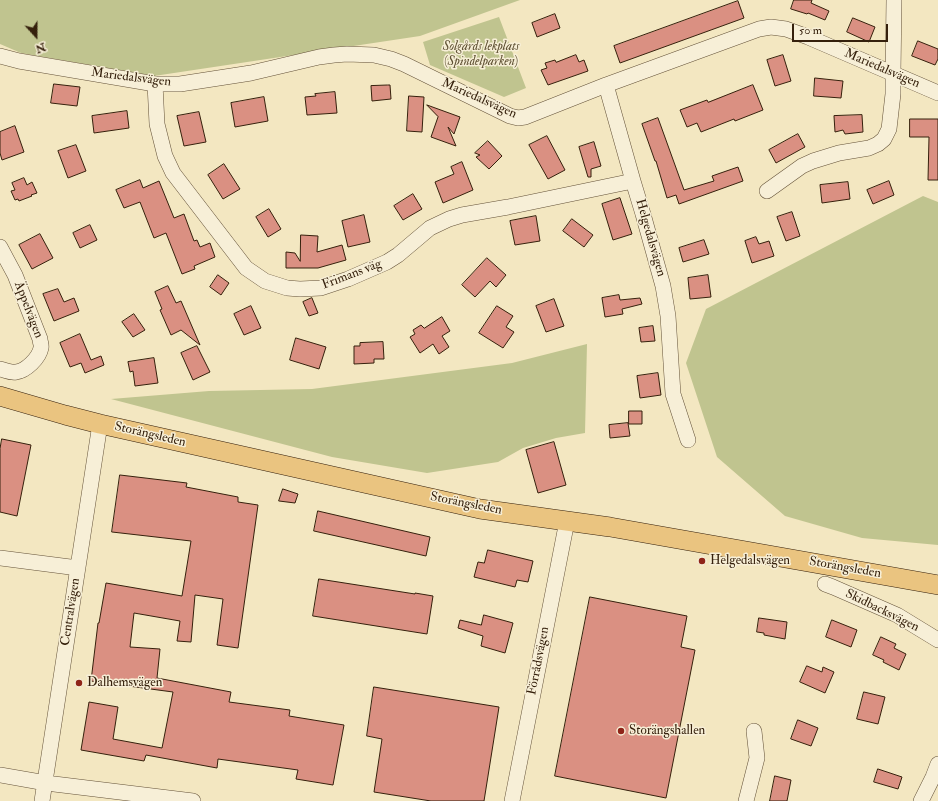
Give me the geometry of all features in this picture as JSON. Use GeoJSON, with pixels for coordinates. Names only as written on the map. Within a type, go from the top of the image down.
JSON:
{"type":"FeatureCollection","features":[{"type":"Feature","properties":{"kind":"main road","name":"Storängsleden"},"geometry":{"type":"LineString","coordinates":[[0,396],[100,424],[480,508],[610,527],[938,585]]}},
{"type":"Feature","properties":{"kind":"street"},"geometry":{"type":"LineString","coordinates":[[767,190],[802,166],[813,161],[840,153],[869,148],[878,144],[884,139],[889,129],[893,94],[894,0]]}},
{"type":"Feature","properties":{"kind":"street","name":"Mariedalsvägen"},"geometry":{"type":"LineString","coordinates":[[0,56],[19,61],[155,84],[180,84],[251,73],[319,57],[347,54],[374,55],[404,64],[510,116],[518,118],[525,117],[606,85],[760,29],[771,27],[786,29],[808,37],[938,93]]}},
{"type":"Feature","properties":{"kind":"street","name":"Frimans väg"},"geometry":{"type":"LineString","coordinates":[[155,84],[157,124],[166,156],[173,173],[246,268],[265,281],[287,288],[321,288],[348,280],[388,262],[430,228],[449,219],[462,215],[632,181]]}},
{"type":"Feature","properties":{"kind":"street","name":"Helgedalsvägen"},"geometry":{"type":"LineString","coordinates":[[606,85],[632,181],[644,214],[663,286],[668,316],[673,394],[688,440]]}},
{"type":"Feature","properties":{"kind":"street","name":"Äppelvägen"},"geometry":{"type":"LineString","coordinates":[[0,247],[15,275],[40,339],[41,348],[38,356],[32,364],[22,371],[11,372],[0,369]]}},
{"type":"Feature","properties":{"kind":"street","name":"Centralvägen"},"geometry":{"type":"LineString","coordinates":[[42,801],[46,783],[100,424]]}},
{"type":"Feature","properties":{"kind":"street","name":"Förrådsvägen"},"geometry":{"type":"LineString","coordinates":[[512,801],[567,521]]}},
{"type":"Feature","properties":{"kind":"street"},"geometry":{"type":"LineString","coordinates":[[0,558],[78,568]]}},
{"type":"Feature","properties":{"kind":"street","name":"Skidbacksvägen"},"geometry":{"type":"LineString","coordinates":[[825,584],[897,615],[938,640]]}},
{"type":"Feature","properties":{"kind":"street"},"geometry":{"type":"LineString","coordinates":[[746,801],[757,758],[754,731]]}},
{"type":"Feature","properties":{"kind":"street"},"geometry":{"type":"LineString","coordinates":[[921,801],[938,764]]}},
{"type":"Feature","properties":{"kind":"street"},"geometry":{"type":"LineString","coordinates":[[0,775],[46,783],[193,801]]}},
{"type":"Feature","properties":{"kind":"green space"},"geometry":{"type":"Polygon","coordinates":[[[0,0],[520,0],[420,36],[154,76],[21,53],[0,44],[0,0]]]}},
{"type":"Feature","properties":{"kind":"green space","name":"Solgårds lekplats (Spindelparken)"},"geometry":{"type":"Polygon","coordinates":[[[499,17],[526,88],[504,97],[430,65],[423,42],[499,17]]]}},
{"type":"Feature","properties":{"kind":"green space"},"geometry":{"type":"Polygon","coordinates":[[[923,196],[938,202],[938,545],[862,538],[785,516],[717,457],[686,363],[706,309],[923,196]]]}},
{"type":"Feature","properties":{"kind":"green space"},"geometry":{"type":"Polygon","coordinates":[[[587,344],[585,433],[556,438],[523,448],[498,462],[427,473],[332,457],[111,399],[209,391],[312,389],[512,363],[587,344]]]}},
{"type":"Feature","properties":{"kind":"building"},"geometry":{"type":"Polygon","coordinates":[[[794,0],[812,0],[811,3],[829,11],[825,20],[808,13],[807,14],[791,9],[794,0]]]}},
{"type":"Feature","properties":{"kind":"building"},"geometry":{"type":"Polygon","coordinates":[[[738,1],[744,18],[620,63],[614,46],[738,1]]]}},
{"type":"Feature","properties":{"kind":"building"},"geometry":{"type":"Polygon","coordinates":[[[555,14],[560,28],[537,37],[532,23],[555,14]]]}},
{"type":"Feature","properties":{"kind":"building"},"geometry":{"type":"Polygon","coordinates":[[[853,18],[875,27],[869,42],[847,32],[853,18]]]}},
{"type":"Feature","properties":{"kind":"building"},"geometry":{"type":"Polygon","coordinates":[[[918,41],[938,49],[938,59],[935,65],[912,56],[918,41]]]}},
{"type":"Feature","properties":{"kind":"building"},"geometry":{"type":"Polygon","coordinates":[[[576,55],[579,62],[584,60],[588,71],[548,85],[541,70],[547,68],[545,63],[555,60],[556,62],[576,55]]]}},
{"type":"Feature","properties":{"kind":"building"},"geometry":{"type":"Polygon","coordinates":[[[783,55],[791,81],[775,86],[767,60],[783,55]]]}},
{"type":"Feature","properties":{"kind":"building"},"geometry":{"type":"Polygon","coordinates":[[[815,78],[843,81],[841,98],[814,96],[815,78]]]}},
{"type":"Feature","properties":{"kind":"building"},"geometry":{"type":"Polygon","coordinates":[[[54,84],[80,87],[77,106],[51,103],[54,84]]]}},
{"type":"Feature","properties":{"kind":"building"},"geometry":{"type":"Polygon","coordinates":[[[390,85],[391,99],[372,101],[371,86],[390,85]]]}},
{"type":"Feature","properties":{"kind":"building"},"geometry":{"type":"Polygon","coordinates":[[[753,85],[763,110],[735,121],[734,119],[701,132],[697,123],[687,127],[680,110],[707,100],[708,102],[753,85]]]}},
{"type":"Feature","properties":{"kind":"building"},"geometry":{"type":"Polygon","coordinates":[[[335,92],[337,113],[307,115],[305,97],[316,96],[315,94],[335,92]]]}},
{"type":"Feature","properties":{"kind":"building"},"geometry":{"type":"Polygon","coordinates":[[[409,96],[424,97],[422,132],[407,131],[409,96]]]}},
{"type":"Feature","properties":{"kind":"building"},"geometry":{"type":"Polygon","coordinates":[[[264,97],[268,121],[235,127],[231,103],[264,97]]]}},
{"type":"Feature","properties":{"kind":"building"},"geometry":{"type":"Polygon","coordinates":[[[427,105],[460,117],[454,134],[448,127],[456,146],[431,137],[438,117],[427,105]]]}},
{"type":"Feature","properties":{"kind":"building"},"geometry":{"type":"Polygon","coordinates":[[[127,111],[129,128],[94,133],[92,116],[127,111]]]}},
{"type":"Feature","properties":{"kind":"building"},"geometry":{"type":"Polygon","coordinates":[[[199,112],[206,142],[184,146],[177,116],[199,112]]]}},
{"type":"Feature","properties":{"kind":"building"},"geometry":{"type":"Polygon","coordinates":[[[862,115],[863,132],[845,134],[843,130],[835,132],[834,116],[862,115]]]}},
{"type":"Feature","properties":{"kind":"building"},"geometry":{"type":"Polygon","coordinates":[[[658,118],[684,190],[714,181],[712,176],[738,167],[743,181],[679,204],[676,195],[667,198],[656,161],[642,124],[658,118]]]}},
{"type":"Feature","properties":{"kind":"building"},"geometry":{"type":"Polygon","coordinates":[[[910,119],[938,119],[938,180],[928,180],[929,137],[910,137],[910,119]]]}},
{"type":"Feature","properties":{"kind":"building"},"geometry":{"type":"Polygon","coordinates":[[[15,126],[24,152],[2,160],[0,153],[0,132],[15,126]]]}},
{"type":"Feature","properties":{"kind":"building"},"geometry":{"type":"Polygon","coordinates":[[[798,134],[805,147],[776,163],[769,150],[798,134]]]}},
{"type":"Feature","properties":{"kind":"building"},"geometry":{"type":"Polygon","coordinates":[[[547,136],[565,170],[548,179],[529,145],[547,136]]]}},
{"type":"Feature","properties":{"kind":"building"},"geometry":{"type":"Polygon","coordinates":[[[488,141],[502,156],[489,169],[476,157],[480,155],[475,153],[488,141]]]}},
{"type":"Feature","properties":{"kind":"building"},"geometry":{"type":"Polygon","coordinates":[[[594,142],[601,166],[591,169],[591,177],[588,177],[579,147],[594,142]]]}},
{"type":"Feature","properties":{"kind":"building"},"geometry":{"type":"Polygon","coordinates":[[[76,145],[86,171],[68,178],[58,151],[76,145]]]}},
{"type":"Feature","properties":{"kind":"building"},"geometry":{"type":"Polygon","coordinates":[[[462,162],[473,190],[443,203],[435,182],[454,174],[451,167],[462,162]]]}},
{"type":"Feature","properties":{"kind":"building"},"geometry":{"type":"Polygon","coordinates":[[[224,164],[240,189],[223,199],[208,175],[224,164]]]}},
{"type":"Feature","properties":{"kind":"building"},"geometry":{"type":"Polygon","coordinates":[[[24,178],[27,185],[32,182],[37,193],[19,201],[18,199],[15,200],[11,191],[15,190],[12,183],[24,178]]]}},
{"type":"Feature","properties":{"kind":"building"},"geometry":{"type":"Polygon","coordinates":[[[140,180],[143,188],[159,181],[174,218],[184,214],[194,241],[197,240],[200,247],[210,243],[215,257],[194,266],[195,269],[182,274],[166,233],[154,238],[140,202],[124,208],[116,190],[140,180]]]}},
{"type":"Feature","properties":{"kind":"building"},"geometry":{"type":"Polygon","coordinates":[[[889,181],[894,195],[873,204],[867,190],[889,181]]]}},
{"type":"Feature","properties":{"kind":"building"},"geometry":{"type":"Polygon","coordinates":[[[848,182],[850,199],[822,203],[820,185],[848,182]]]}},
{"type":"Feature","properties":{"kind":"building"},"geometry":{"type":"Polygon","coordinates":[[[413,194],[422,209],[403,220],[394,206],[413,194]]]}},
{"type":"Feature","properties":{"kind":"building"},"geometry":{"type":"Polygon","coordinates":[[[620,198],[632,234],[613,240],[602,204],[620,198]]]}},
{"type":"Feature","properties":{"kind":"building"},"geometry":{"type":"Polygon","coordinates":[[[269,209],[281,229],[268,237],[256,217],[269,209]]]}},
{"type":"Feature","properties":{"kind":"building"},"geometry":{"type":"Polygon","coordinates":[[[792,212],[800,236],[786,241],[777,217],[792,212]]]}},
{"type":"Feature","properties":{"kind":"building"},"geometry":{"type":"Polygon","coordinates":[[[364,215],[370,242],[348,247],[342,221],[364,215]]]}},
{"type":"Feature","properties":{"kind":"building"},"geometry":{"type":"Polygon","coordinates":[[[536,216],[540,241],[515,245],[510,221],[536,216]]]}},
{"type":"Feature","properties":{"kind":"building"},"geometry":{"type":"Polygon","coordinates":[[[572,219],[593,235],[584,247],[563,231],[572,219]]]}},
{"type":"Feature","properties":{"kind":"building"},"geometry":{"type":"Polygon","coordinates":[[[90,225],[97,240],[80,248],[73,233],[90,225]]]}},
{"type":"Feature","properties":{"kind":"building"},"geometry":{"type":"Polygon","coordinates":[[[40,234],[53,258],[32,269],[19,245],[40,234]]]}},
{"type":"Feature","properties":{"kind":"building"},"geometry":{"type":"Polygon","coordinates":[[[301,235],[318,236],[317,252],[342,245],[346,260],[318,268],[286,268],[286,252],[295,253],[300,261],[301,235]]]}},
{"type":"Feature","properties":{"kind":"building"},"geometry":{"type":"Polygon","coordinates":[[[756,237],[759,244],[769,241],[774,256],[752,263],[745,241],[756,237]]]}},
{"type":"Feature","properties":{"kind":"building"},"geometry":{"type":"Polygon","coordinates":[[[704,240],[709,254],[683,262],[679,248],[704,240]]]}},
{"type":"Feature","properties":{"kind":"building"},"geometry":{"type":"Polygon","coordinates":[[[487,258],[506,275],[496,287],[490,281],[475,297],[462,285],[487,258]]]}},
{"type":"Feature","properties":{"kind":"building"},"geometry":{"type":"Polygon","coordinates":[[[218,275],[229,283],[221,295],[210,287],[218,275]]]}},
{"type":"Feature","properties":{"kind":"building"},"geometry":{"type":"Polygon","coordinates":[[[708,275],[711,297],[690,299],[688,278],[708,275]]]}},
{"type":"Feature","properties":{"kind":"building"},"geometry":{"type":"Polygon","coordinates":[[[168,286],[176,303],[181,301],[200,345],[181,330],[171,335],[160,310],[162,309],[155,292],[168,286]]]}},
{"type":"Feature","properties":{"kind":"building"},"geometry":{"type":"Polygon","coordinates":[[[58,289],[64,302],[74,298],[79,311],[54,321],[43,294],[58,289]]]}},
{"type":"Feature","properties":{"kind":"building"},"geometry":{"type":"Polygon","coordinates":[[[619,295],[620,300],[640,298],[642,304],[622,309],[623,314],[605,317],[602,298],[619,295]]]}},
{"type":"Feature","properties":{"kind":"building"},"geometry":{"type":"Polygon","coordinates":[[[312,298],[318,313],[309,316],[303,302],[312,298]]]}},
{"type":"Feature","properties":{"kind":"building"},"geometry":{"type":"Polygon","coordinates":[[[554,299],[564,326],[546,332],[536,306],[554,299]]]}},
{"type":"Feature","properties":{"kind":"building"},"geometry":{"type":"Polygon","coordinates":[[[251,306],[261,328],[244,335],[234,314],[251,306]]]}},
{"type":"Feature","properties":{"kind":"building"},"geometry":{"type":"Polygon","coordinates":[[[497,306],[513,316],[506,327],[514,332],[503,348],[479,333],[497,306]]]}},
{"type":"Feature","properties":{"kind":"building"},"geometry":{"type":"Polygon","coordinates":[[[134,314],[145,330],[133,337],[122,322],[134,314]]]}},
{"type":"Feature","properties":{"kind":"building"},"geometry":{"type":"Polygon","coordinates":[[[442,317],[450,331],[442,336],[449,347],[439,354],[433,344],[420,353],[410,337],[415,334],[413,330],[421,325],[424,328],[442,317]]]}},
{"type":"Feature","properties":{"kind":"building"},"geometry":{"type":"Polygon","coordinates":[[[653,326],[655,341],[641,342],[639,328],[653,326]]]}},
{"type":"Feature","properties":{"kind":"building"},"geometry":{"type":"Polygon","coordinates":[[[80,334],[91,360],[101,356],[104,365],[85,373],[81,363],[70,367],[60,343],[80,334]]]}},
{"type":"Feature","properties":{"kind":"building"},"geometry":{"type":"Polygon","coordinates":[[[296,338],[326,347],[319,369],[290,360],[296,338]]]}},
{"type":"Feature","properties":{"kind":"building"},"geometry":{"type":"Polygon","coordinates":[[[383,342],[384,359],[374,359],[374,363],[354,364],[354,346],[360,346],[360,343],[383,342]]]}},
{"type":"Feature","properties":{"kind":"building"},"geometry":{"type":"Polygon","coordinates":[[[197,346],[210,372],[193,380],[181,353],[197,346]]]}},
{"type":"Feature","properties":{"kind":"building"},"geometry":{"type":"Polygon","coordinates":[[[154,358],[158,383],[135,386],[133,371],[130,372],[128,362],[154,358]]]}},
{"type":"Feature","properties":{"kind":"building"},"geometry":{"type":"Polygon","coordinates":[[[658,373],[661,395],[640,398],[637,376],[658,373]]]}},
{"type":"Feature","properties":{"kind":"building"},"geometry":{"type":"Polygon","coordinates":[[[629,411],[642,411],[642,424],[629,424],[629,411]]]}},
{"type":"Feature","properties":{"kind":"building"},"geometry":{"type":"Polygon","coordinates":[[[628,423],[630,436],[610,438],[609,425],[628,423]]]}},
{"type":"Feature","properties":{"kind":"building"},"geometry":{"type":"Polygon","coordinates":[[[2,439],[31,445],[17,516],[0,512],[0,449],[2,439]]]}},
{"type":"Feature","properties":{"kind":"building"},"geometry":{"type":"Polygon","coordinates":[[[554,442],[566,485],[538,493],[526,450],[554,442]]]}},
{"type":"Feature","properties":{"kind":"building"},"geometry":{"type":"Polygon","coordinates":[[[120,475],[187,483],[186,487],[238,497],[238,502],[258,505],[238,648],[217,645],[223,599],[195,595],[191,642],[177,641],[180,621],[134,613],[130,647],[160,649],[157,678],[231,692],[229,702],[290,710],[289,716],[344,725],[333,785],[296,779],[298,770],[218,759],[217,768],[146,755],[144,761],[81,750],[89,702],[118,707],[113,739],[162,748],[173,692],[91,681],[98,623],[106,583],[182,596],[191,541],[112,532],[120,475]]]}},
{"type":"Feature","properties":{"kind":"building"},"geometry":{"type":"Polygon","coordinates":[[[283,489],[298,494],[295,503],[279,501],[283,489]]]}},
{"type":"Feature","properties":{"kind":"building"},"geometry":{"type":"Polygon","coordinates":[[[318,511],[430,537],[426,556],[314,531],[318,511]]]}},
{"type":"Feature","properties":{"kind":"building"},"geometry":{"type":"Polygon","coordinates":[[[488,550],[533,561],[528,582],[517,580],[515,587],[474,577],[478,562],[484,563],[488,550]]]}},
{"type":"Feature","properties":{"kind":"building"},"geometry":{"type":"Polygon","coordinates":[[[319,579],[433,596],[427,634],[313,616],[319,579]]]}},
{"type":"Feature","properties":{"kind":"building","name":"Storängshallen"},"geometry":{"type":"Polygon","coordinates":[[[590,597],[687,616],[681,647],[695,650],[666,798],[555,776],[590,597]]]}},
{"type":"Feature","properties":{"kind":"building"},"geometry":{"type":"Polygon","coordinates":[[[484,615],[513,623],[505,653],[481,646],[483,636],[458,628],[460,620],[481,625],[484,615]]]}},
{"type":"Feature","properties":{"kind":"building"},"geometry":{"type":"Polygon","coordinates":[[[759,618],[787,622],[785,639],[764,635],[764,633],[757,632],[759,618]]]}},
{"type":"Feature","properties":{"kind":"building"},"geometry":{"type":"Polygon","coordinates":[[[832,620],[857,630],[851,647],[826,637],[832,620]]]}},
{"type":"Feature","properties":{"kind":"building"},"geometry":{"type":"Polygon","coordinates":[[[881,637],[896,644],[894,648],[906,654],[899,670],[873,655],[881,637]]]}},
{"type":"Feature","properties":{"kind":"building"},"geometry":{"type":"Polygon","coordinates":[[[807,666],[822,672],[823,667],[834,672],[825,693],[800,682],[807,666]]]}},
{"type":"Feature","properties":{"kind":"building"},"geometry":{"type":"Polygon","coordinates":[[[374,687],[499,707],[484,801],[431,801],[374,792],[382,739],[367,736],[374,687]]]}},
{"type":"Feature","properties":{"kind":"building"},"geometry":{"type":"Polygon","coordinates":[[[864,692],[885,697],[878,724],[857,719],[864,692]]]}},
{"type":"Feature","properties":{"kind":"building"},"geometry":{"type":"Polygon","coordinates":[[[798,720],[818,728],[811,746],[791,739],[798,720]]]}},
{"type":"Feature","properties":{"kind":"building"},"geometry":{"type":"Polygon","coordinates":[[[878,769],[902,777],[898,789],[874,782],[878,769]]]}},
{"type":"Feature","properties":{"kind":"building"},"geometry":{"type":"Polygon","coordinates":[[[775,776],[791,780],[787,801],[770,801],[775,776]]]}},
{"type":"Feature","properties":{"kind":"place","name":"Helgedalsvägen"},"geometry":{"type":"Point","coordinates":[702,561]}},
{"type":"Feature","properties":{"kind":"place","name":"Dalhemsvägen"},"geometry":{"type":"Point","coordinates":[79,683]}},
{"type":"Feature","properties":{"kind":"place","name":"Storängshallen"},"geometry":{"type":"Point","coordinates":[621,731]}}]}
